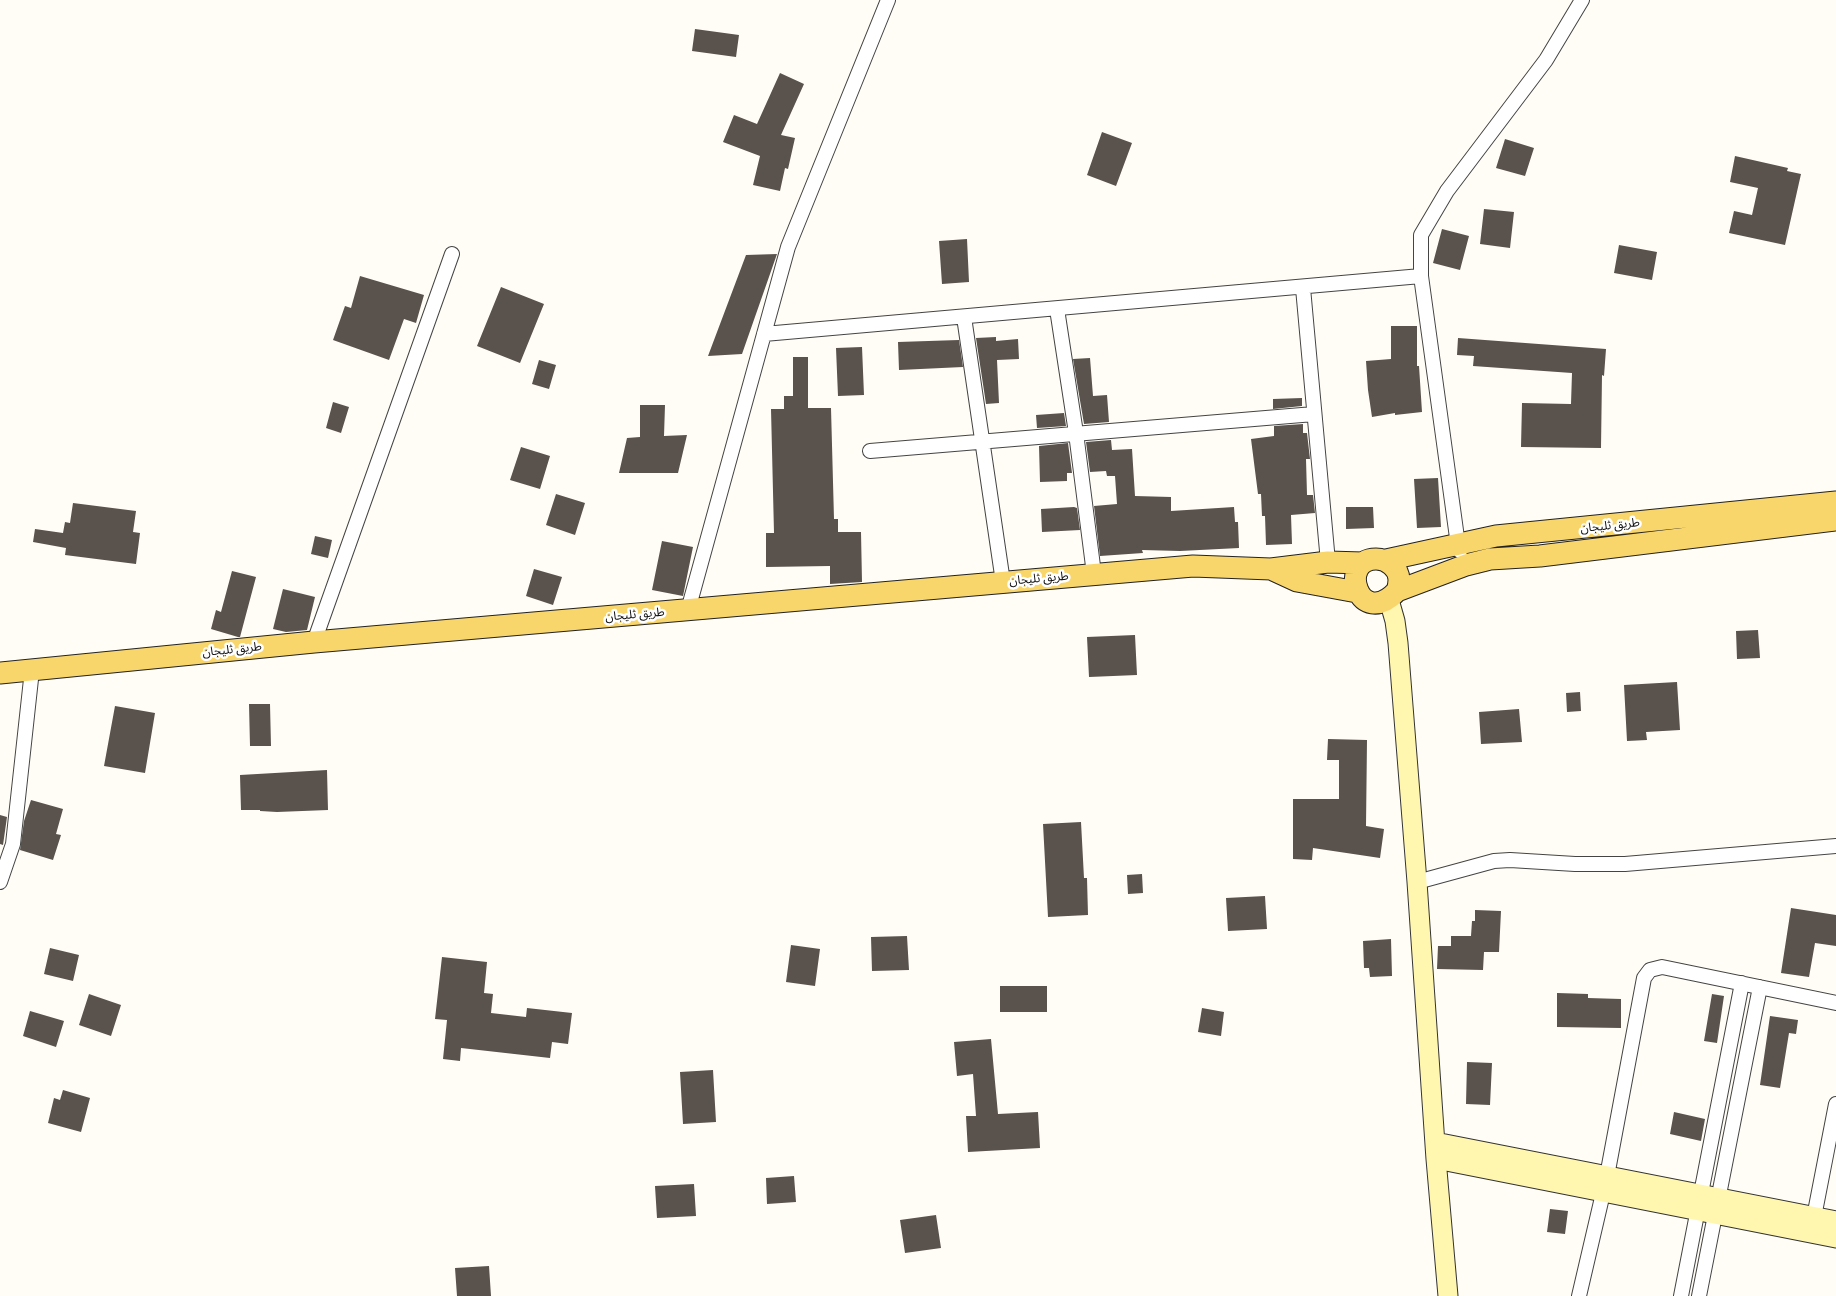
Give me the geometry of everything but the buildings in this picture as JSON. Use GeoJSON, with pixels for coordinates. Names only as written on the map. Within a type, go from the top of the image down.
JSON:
{"type":"FeatureCollection","features":[{"type":"Feature","properties":{"kind":"main road","name":"طريق ثليجان"},"geometry":{"type":"LineString","coordinates":[[1386,560],[1496,536],[1836,502]]}},
{"type":"Feature","properties":{"kind":"main road","name":"طريق ثليجان"},"geometry":{"type":"LineString","coordinates":[[1393,596],[1466,565],[1490,559],[1540,556],[1836,520]]}},
{"type":"Feature","properties":{"kind":"main road"},"geometry":{"type":"LineString","coordinates":[[1393,596],[1377,604],[1366,601],[1357,592],[1354,582],[1356,571],[1363,563],[1374,558],[1386,560],[1395,568],[1399,580],[1393,596],[1417,882],[1448,1296]]}},
{"type":"Feature","properties":{"kind":"main road","name":"طريق ثليجان"},"geometry":{"type":"LineString","coordinates":[[0,673],[314,642],[1193,566],[1271,569],[1299,564],[1328,562],[1363,563]]}},
{"type":"Feature","properties":{"kind":"main road","name":"طريق ثليجان"},"geometry":{"type":"LineString","coordinates":[[1271,569],[1297,581],[1357,592]]}},
{"type":"Feature","properties":{"kind":"main road"},"geometry":{"type":"LineString","coordinates":[[1436,1150],[1708,1204],[1836,1221]]}},
{"type":"Feature","properties":{"kind":"main road"},"geometry":{"type":"LineString","coordinates":[[1708,1204],[1836,1238]]}},
{"type":"Feature","properties":{"kind":"street"},"geometry":{"type":"LineString","coordinates":[[688,610],[788,247],[888,0]]}},
{"type":"Feature","properties":{"kind":"street"},"geometry":{"type":"LineString","coordinates":[[1466,565],[1458,545],[1421,276],[1421,235],[1447,191],[1546,60],[1582,0]]}},
{"type":"Feature","properties":{"kind":"street"},"geometry":{"type":"LineString","coordinates":[[314,642],[452,254]]}},
{"type":"Feature","properties":{"kind":"street"},"geometry":{"type":"LineString","coordinates":[[764,334],[1303,288],[1421,276]]}},
{"type":"Feature","properties":{"kind":"street"},"geometry":{"type":"LineString","coordinates":[[1303,288],[1328,562]]}},
{"type":"Feature","properties":{"kind":"street"},"geometry":{"type":"LineString","coordinates":[[1057,309],[1076,433],[1094,574]]}},
{"type":"Feature","properties":{"kind":"street"},"geometry":{"type":"LineString","coordinates":[[964,317],[1003,582]]}},
{"type":"Feature","properties":{"kind":"street"},"geometry":{"type":"LineString","coordinates":[[870,451],[1314,414]]}},
{"type":"Feature","properties":{"kind":"street"},"geometry":{"type":"LineString","coordinates":[[0,882],[13,844],[32,670]]}},
{"type":"Feature","properties":{"kind":"street"},"geometry":{"type":"LineString","coordinates":[[1417,882],[1494,861],[1625,864],[1836,846]]}},
{"type":"Feature","properties":{"kind":"street"},"geometry":{"type":"LineString","coordinates":[[1579,1296],[1604,1184],[1644,978],[1650,970],[1662,967],[1836,1003]]}},
{"type":"Feature","properties":{"kind":"street"},"geometry":{"type":"LineString","coordinates":[[1700,1296],[1708,1204],[1742,983]]}},
{"type":"Feature","properties":{"kind":"street"},"geometry":{"type":"LineString","coordinates":[[1681,1296],[1708,1204],[1760,987]]}},
{"type":"Feature","properties":{"kind":"street"},"geometry":{"type":"LineString","coordinates":[[1814,1217],[1834,1131],[1836,1104]]}}]}
